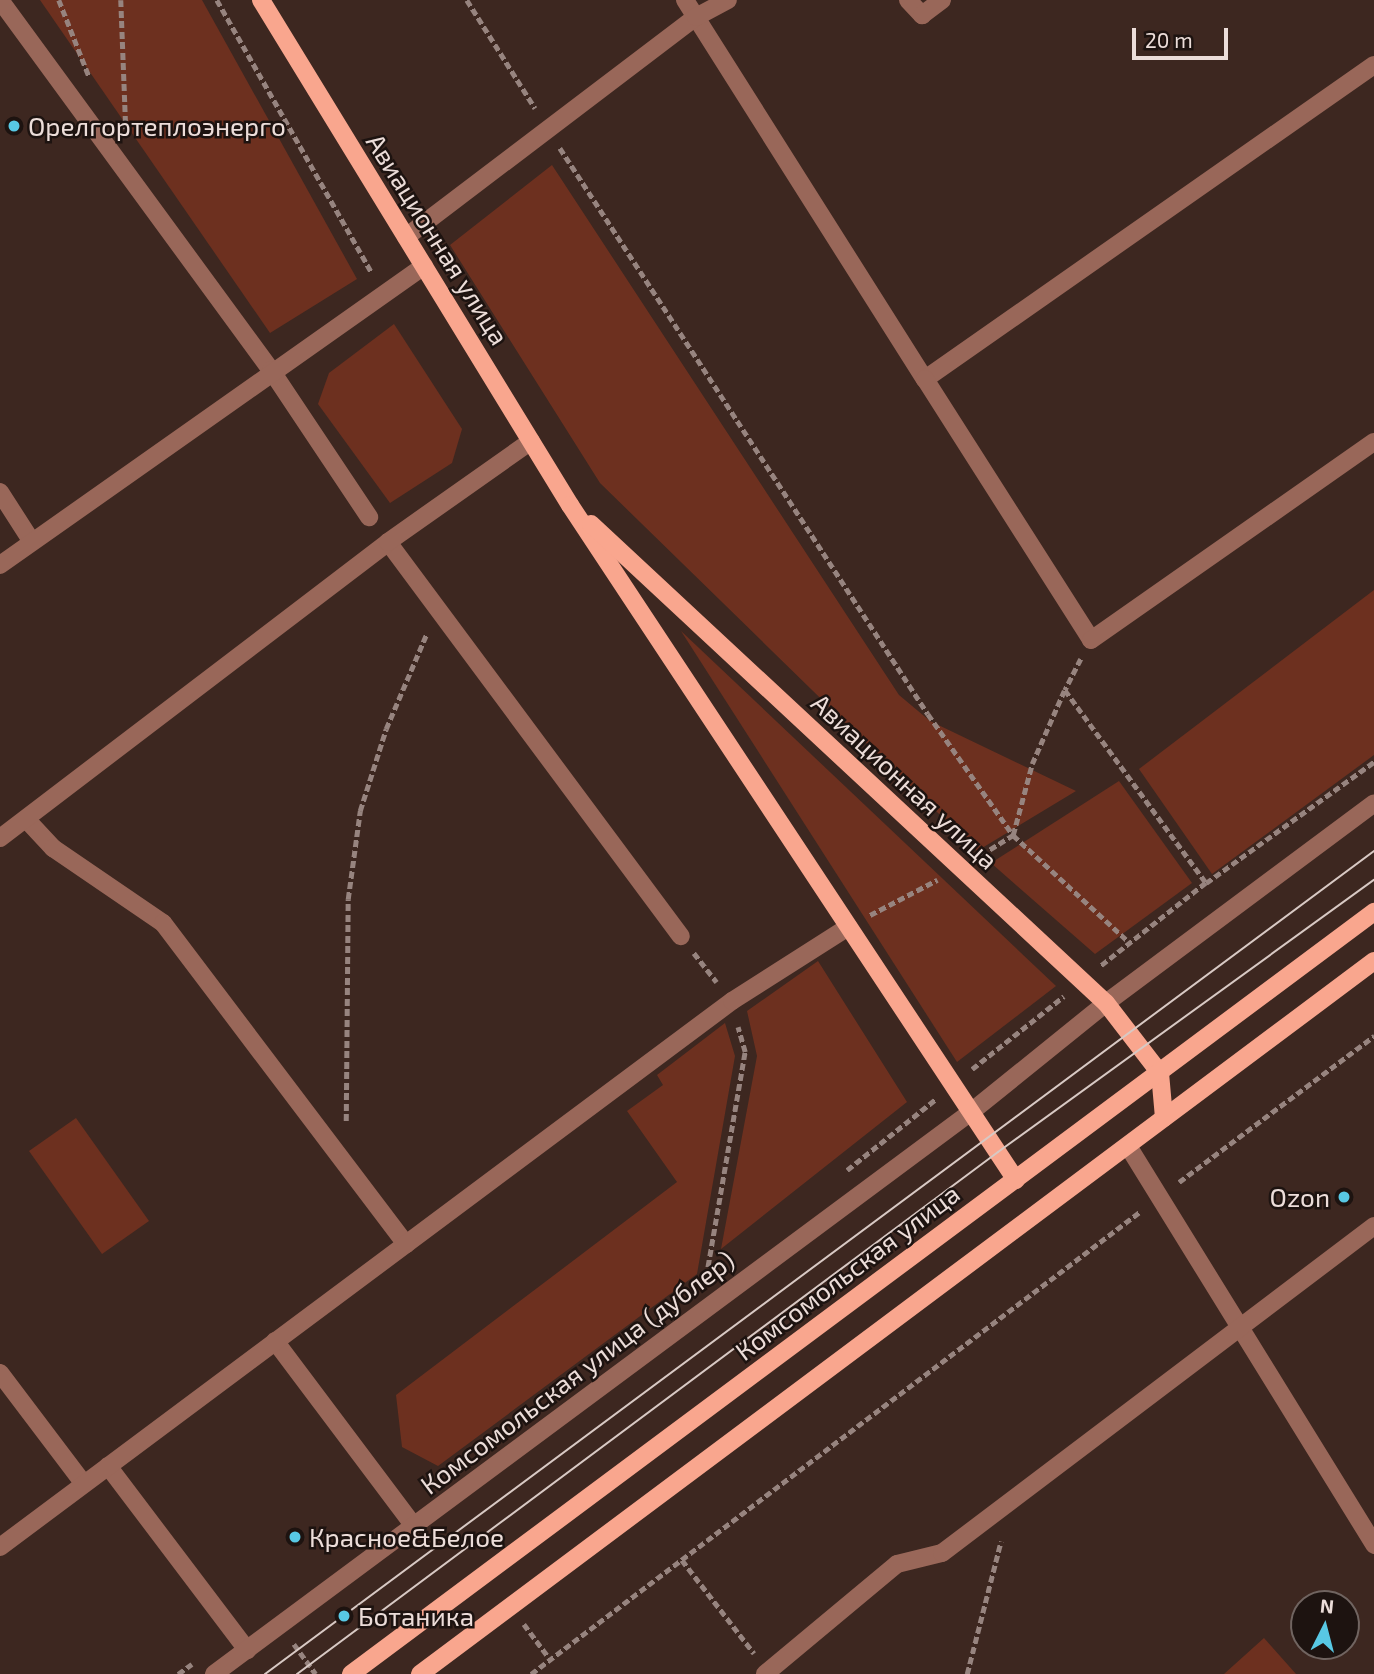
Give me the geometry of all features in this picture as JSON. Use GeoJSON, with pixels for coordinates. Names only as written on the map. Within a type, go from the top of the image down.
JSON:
{"type":"FeatureCollection","features":[{"type":"Feature","properties":{"kind":"main road","name":"Авиационная улица"},"geometry":{"type":"LineString","coordinates":[[261,0],[570,505],[1016,1180]]}},
{"type":"Feature","properties":{"kind":"main road","name":"Авиационная улица"},"geometry":{"type":"LineString","coordinates":[[570,505],[1106,1003],[1160,1073]]}},
{"type":"Feature","properties":{"kind":"main road","name":"Комсомольская улица"},"geometry":{"type":"LineString","coordinates":[[351,1674],[1374,912]]}},
{"type":"Feature","properties":{"kind":"main road"},"geometry":{"type":"LineString","coordinates":[[420,1674],[1374,961]]}},
{"type":"Feature","properties":{"kind":"main road"},"geometry":{"type":"LineString","coordinates":[[1160,1073],[1164,1118]]}},
{"type":"Feature","properties":{"kind":"street"},"geometry":{"type":"LineString","coordinates":[[0,0],[271,370],[369,517]]}},
{"type":"Feature","properties":{"kind":"street"},"geometry":{"type":"LineString","coordinates":[[685,0],[1091,640],[1374,442]]}},
{"type":"Feature","properties":{"kind":"street"},"geometry":{"type":"LineString","coordinates":[[406,237],[696,17],[729,0]]}},
{"type":"Feature","properties":{"kind":"street"},"geometry":{"type":"LineString","coordinates":[[908,0],[922,15],[942,0]]}},
{"type":"Feature","properties":{"kind":"street"},"geometry":{"type":"LineString","coordinates":[[925,379],[1374,65]]}},
{"type":"Feature","properties":{"kind":"street"},"geometry":{"type":"LineString","coordinates":[[0,565],[271,370],[424,266]]}},
{"type":"Feature","properties":{"kind":"street"},"geometry":{"type":"LineString","coordinates":[[0,838],[388,542],[531,441]]}},
{"type":"Feature","properties":{"kind":"street"},"geometry":{"type":"LineString","coordinates":[[0,492],[32,542]]}},
{"type":"Feature","properties":{"kind":"street"},"geometry":{"type":"LineString","coordinates":[[388,542],[681,936]]}},
{"type":"Feature","properties":{"kind":"street","name":"Комсомольская улица (дублер)"},"geometry":{"type":"LineString","coordinates":[[214,1674],[971,1112],[1106,1003],[1374,803]]}},
{"type":"Feature","properties":{"kind":"street"},"geometry":{"type":"LineString","coordinates":[[26,819],[53,848],[163,923],[406,1244]]}},
{"type":"Feature","properties":{"kind":"street"},"geometry":{"type":"LineString","coordinates":[[0,1547],[732,1001],[848,927]]}},
{"type":"Feature","properties":{"kind":"street"},"geometry":{"type":"LineString","coordinates":[[1128,1146],[1374,1545]]}},
{"type":"Feature","properties":{"kind":"street"},"geometry":{"type":"LineString","coordinates":[[766,1672],[897,1564],[942,1553],[1374,1226]]}},
{"type":"Feature","properties":{"kind":"street"},"geometry":{"type":"LineString","coordinates":[[275,1341],[414,1526]]}},
{"type":"Feature","properties":{"kind":"street"},"geometry":{"type":"LineString","coordinates":[[0,1373],[84,1485]]}},
{"type":"Feature","properties":{"kind":"street"},"geometry":{"type":"LineString","coordinates":[[108,1466],[247,1650]]}},
{"type":"Feature","properties":{"kind":"path"},"geometry":{"type":"LineString","coordinates":[[121,0],[128,174]]}},
{"type":"Feature","properties":{"kind":"path"},"geometry":{"type":"LineString","coordinates":[[216,0],[384,293]]}},
{"type":"Feature","properties":{"kind":"path"},"geometry":{"type":"LineString","coordinates":[[467,0],[548,130],[928,714],[1013,835],[1130,943]]}},
{"type":"Feature","properties":{"kind":"path"},"geometry":{"type":"LineString","coordinates":[[348,1168],[344,1066],[348,900],[360,811],[386,729],[438,609]]}},
{"type":"Feature","properties":{"kind":"path"},"geometry":{"type":"LineString","coordinates":[[848,927],[960,868],[1013,835],[1032,764],[1091,640]]}},
{"type":"Feature","properties":{"kind":"path"},"geometry":{"type":"LineString","coordinates":[[1065,690],[1206,883]]}},
{"type":"Feature","properties":{"kind":"path"},"geometry":{"type":"LineString","coordinates":[[845,1171],[1206,883],[1374,762]]}},
{"type":"Feature","properties":{"kind":"path"},"geometry":{"type":"LineString","coordinates":[[681,936],[732,1001],[745,1052],[705,1283],[715,1275]]}},
{"type":"Feature","properties":{"kind":"path"},"geometry":{"type":"LineString","coordinates":[[531,1674],[1374,1036]]}},
{"type":"Feature","properties":{"kind":"path"},"geometry":{"type":"LineString","coordinates":[[967,1674],[1012,1499]]}},
{"type":"Feature","properties":{"kind":"path"},"geometry":{"type":"LineString","coordinates":[[682,1560],[766,1672]]}},
{"type":"Feature","properties":{"kind":"shaded area"},"geometry":{"type":"Polygon","coordinates":[[[40,0],[202,0],[357,279],[270,333],[40,0]]]}},
{"type":"Feature","properties":{"kind":"shaded area"},"geometry":{"type":"Polygon","coordinates":[[[552,165],[899,695],[930,721],[1076,791],[977,851],[600,483],[450,245],[552,165]]]}},
{"type":"Feature","properties":{"kind":"shaded area"},"geometry":{"type":"Polygon","coordinates":[[[394,324],[462,429],[452,463],[390,503],[318,404],[329,373],[394,324]]]}},
{"type":"Feature","properties":{"kind":"shaded area"},"geometry":{"type":"Polygon","coordinates":[[[1374,590],[1374,755],[1212,874],[1139,769],[1374,590]]]}},
{"type":"Feature","properties":{"kind":"shaded area"},"geometry":{"type":"Polygon","coordinates":[[[681,631],[1056,986],[957,1062],[681,631]]]}},
{"type":"Feature","properties":{"kind":"shaded area"},"geometry":{"type":"Polygon","coordinates":[[[1119,781],[1192,883],[1095,954],[991,863],[1119,781]]]}},
{"type":"Feature","properties":{"kind":"shaded area"},"geometry":{"type":"Polygon","coordinates":[[[818,961],[907,1102],[721,1249],[757,1056],[747,1011],[818,961]]]}},
{"type":"Feature","properties":{"kind":"shaded area"},"geometry":{"type":"Polygon","coordinates":[[[725,1023],[735,1056],[697,1274],[438,1466],[402,1447],[396,1395],[677,1182],[627,1111],[663,1085],[657,1075],[725,1023]]]}},
{"type":"Feature","properties":{"kind":"shaded area"},"geometry":{"type":"Polygon","coordinates":[[[76,1118],[149,1221],[102,1254],[29,1151],[76,1118]]]}},
{"type":"Feature","properties":{"kind":"shaded area"},"geometry":{"type":"Polygon","coordinates":[[[1264,1638],[1296,1674],[1224,1674],[1264,1638]]]}},
{"type":"Feature","properties":{"kind":"tram line"},"geometry":{"type":"LineString","coordinates":[[265,1674],[1374,851]]}},
{"type":"Feature","properties":{"kind":"tram line"},"geometry":{"type":"LineString","coordinates":[[297,1674],[998,1152],[1374,880]]}},
{"type":"Feature","properties":{"kind":"place","name":"Орелгортеплоэнерго"},"geometry":{"type":"Point","coordinates":[14,126]}},
{"type":"Feature","properties":{"kind":"place","name":"Ozon"},"geometry":{"type":"Point","coordinates":[1344,1197]}},
{"type":"Feature","properties":{"kind":"place","name":"Красное&Белое"},"geometry":{"type":"Point","coordinates":[295,1537]}},
{"type":"Feature","properties":{"kind":"place","name":"Ботаника"},"geometry":{"type":"Point","coordinates":[344,1616]}}]}
